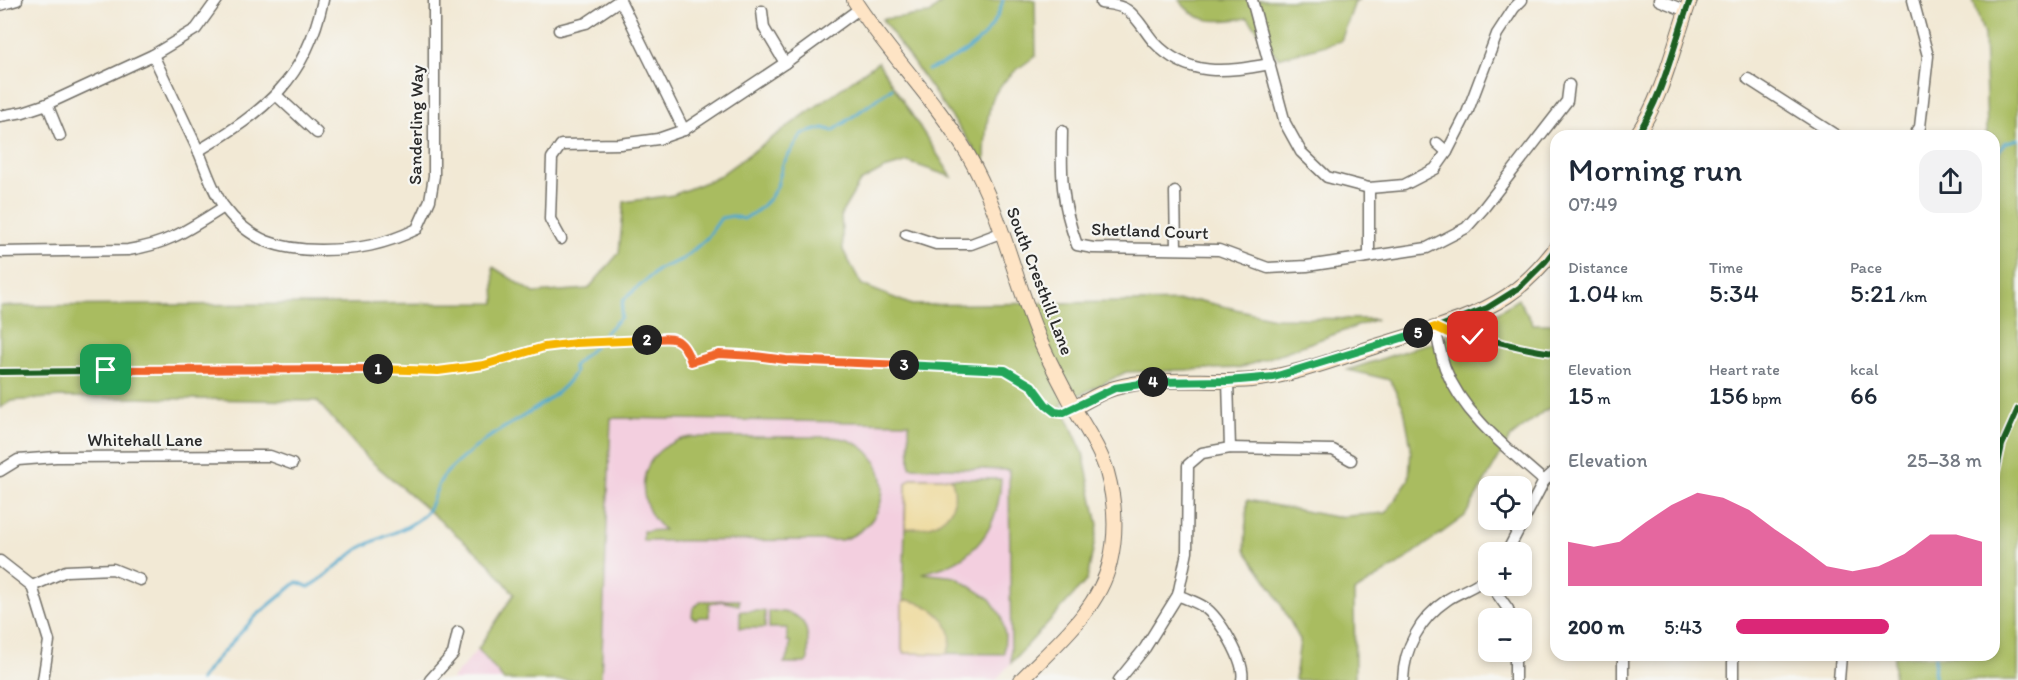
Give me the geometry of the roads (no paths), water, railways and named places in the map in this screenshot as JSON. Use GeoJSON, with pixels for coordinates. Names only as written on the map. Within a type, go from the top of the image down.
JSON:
{"type":"FeatureCollection","features":[{"type":"Feature","properties":{"kind":"street"},"geometry":{"type":"LineString","coordinates":[[0,5],[17,0]]}},
{"type":"Feature","properties":{"kind":"street"},"geometry":{"type":"LineString","coordinates":[[0,116],[23,112],[47,104],[153,55],[196,29],[217,0]]}},
{"type":"Feature","properties":{"kind":"street"},"geometry":{"type":"LineString","coordinates":[[198,151],[258,113],[288,81],[302,60],[320,18],[323,0]]}},
{"type":"Feature","properties":{"kind":"street","name":"Sanderling Way"},"geometry":{"type":"LineString","coordinates":[[153,55],[224,207],[249,233],[278,246],[304,250],[370,247],[394,240],[417,229],[430,200],[434,176],[434,0]]}},
{"type":"Feature","properties":{"kind":"street"},"geometry":{"type":"LineString","coordinates":[[559,30],[586,23],[620,0],[684,130]]}},
{"type":"Feature","properties":{"kind":"street"},"geometry":{"type":"LineString","coordinates":[[1252,0],[1285,123],[1301,152],[1327,177],[1369,188],[1404,185],[1435,169],[1447,152],[1467,113],[1497,34],[1522,0]]}},
{"type":"Feature","properties":{"kind":"street"},"geometry":{"type":"LineString","coordinates":[[1640,130],[1654,107],[1663,85],[1688,5],[1659,0]]}},
{"type":"Feature","properties":{"kind":"street"},"geometry":{"type":"LineString","coordinates":[[1913,0],[1928,56],[1918,130]]}},
{"type":"Feature","properties":{"kind":"street"},"geometry":{"type":"LineString","coordinates":[[1101,3],[1127,9],[1154,42],[1173,58],[1196,67],[1222,71],[1270,64]]}},
{"type":"Feature","properties":{"kind":"street"},"geometry":{"type":"LineString","coordinates":[[561,239],[550,219],[552,158],[561,145],[620,144],[658,139],[684,130],[785,63],[857,4]]}},
{"type":"Feature","properties":{"kind":"street","name":"South Cresthill Lane"},"geometry":{"type":"LineString","coordinates":[[857,4],[966,152],[985,186],[1036,331],[1074,408],[1098,449],[1112,489],[1113,544],[1110,562],[1098,593],[1088,608],[1021,680]]}},
{"type":"Feature","properties":{"kind":"street"},"geometry":{"type":"LineString","coordinates":[[762,11],[764,28],[785,63]]}},
{"type":"Feature","properties":{"kind":"street"},"geometry":{"type":"LineString","coordinates":[[1748,80],[1827,130]]}},
{"type":"Feature","properties":{"kind":"street","name":"Shetland Court"},"geometry":{"type":"LineString","coordinates":[[1062,132],[1061,182],[1066,217],[1077,245],[1093,248],[1219,250],[1268,268],[1307,266],[1427,248],[1466,228],[1567,101],[1569,85]]}},
{"type":"Feature","properties":{"kind":"street"},"geometry":{"type":"LineString","coordinates":[[276,95],[317,133]]}},
{"type":"Feature","properties":{"kind":"street"},"geometry":{"type":"LineString","coordinates":[[47,104],[60,136]]}},
{"type":"Feature","properties":{"kind":"street"},"geometry":{"type":"LineString","coordinates":[[1437,143],[1447,152]]}},
{"type":"Feature","properties":{"kind":"street"},"geometry":{"type":"LineString","coordinates":[[1369,188],[1369,256]]}},
{"type":"Feature","properties":{"kind":"street"},"geometry":{"type":"LineString","coordinates":[[1175,192],[1176,248]]}},
{"type":"Feature","properties":{"kind":"street"},"geometry":{"type":"LineString","coordinates":[[0,252],[128,250],[151,247],[185,232],[224,207]]}},
{"type":"Feature","properties":{"kind":"street"},"geometry":{"type":"LineString","coordinates":[[906,234],[936,244],[971,244],[1003,232]]}},
{"type":"Feature","properties":{"kind":"street"},"geometry":{"type":"LineString","coordinates":[[1074,408],[1099,394],[1132,384],[1228,381],[1274,377],[1295,372],[1478,312],[1506,297],[1532,276],[1550,255]]}},
{"type":"Feature","properties":{"kind":"street"},"geometry":{"type":"LineString","coordinates":[[1435,327],[1446,369],[1469,410],[1492,435],[1544,481]]}},
{"type":"Feature","properties":{"kind":"street"},"geometry":{"type":"LineString","coordinates":[[1228,381],[1230,448]]}},
{"type":"Feature","properties":{"kind":"street"},"geometry":{"type":"LineString","coordinates":[[1119,680],[1145,648],[1178,596],[1187,552],[1188,465],[1202,453],[1230,448],[1333,450],[1351,460]]}},
{"type":"Feature","properties":{"kind":"street","name":"Whitehall Lane"},"geometry":{"type":"LineString","coordinates":[[0,471],[18,460],[56,457],[270,456],[292,464]]}},
{"type":"Feature","properties":{"kind":"street"},"geometry":{"type":"LineString","coordinates":[[1512,542],[1544,481],[1550,476]]}},
{"type":"Feature","properties":{"kind":"street"},"geometry":{"type":"LineString","coordinates":[[0,561],[32,586],[49,641],[43,680]]}},
{"type":"Feature","properties":{"kind":"street"},"geometry":{"type":"LineString","coordinates":[[32,586],[66,571],[113,569],[140,580]]}},
{"type":"Feature","properties":{"kind":"street"},"geometry":{"type":"LineString","coordinates":[[1403,680],[1409,646],[1422,623],[1447,600],[1478,585]]}},
{"type":"Feature","properties":{"kind":"street"},"geometry":{"type":"LineString","coordinates":[[1178,596],[1205,607],[1233,642],[1244,674],[1242,680]]}},
{"type":"Feature","properties":{"kind":"street"},"geometry":{"type":"LineString","coordinates":[[430,680],[453,654],[458,632]]}},
{"type":"Feature","properties":{"kind":"street"},"geometry":{"type":"LineString","coordinates":[[1623,661],[1623,680]]}},
{"type":"Feature","properties":{"kind":"street"},"geometry":{"type":"LineString","coordinates":[[1732,661],[1733,680]]}},
{"type":"Feature","properties":{"kind":"street"},"geometry":{"type":"LineString","coordinates":[[1839,680],[1841,661]]}},
{"type":"Feature","properties":{"kind":"street"},"geometry":{"type":"LineString","coordinates":[[1515,662],[1515,680]]}},
{"type":"Feature","properties":{"kind":"waterway"},"geometry":{"type":"LineString","coordinates":[[928,70],[953,59],[975,44],[992,25],[1003,0]]}},
{"type":"Feature","properties":{"kind":"waterway"},"geometry":{"type":"LineString","coordinates":[[604,334],[621,317],[623,300],[659,269],[683,259],[707,238],[721,218],[732,216],[744,219],[770,198],[777,186],[783,164],[802,134],[824,128],[833,131],[892,88]]}},
{"type":"Feature","properties":{"kind":"waterway"},"geometry":{"type":"LineString","coordinates":[[2000,150],[2004,143],[2018,139]]}},
{"type":"Feature","properties":{"kind":"waterway"},"geometry":{"type":"LineString","coordinates":[[200,680],[256,616],[297,582],[309,587],[360,548],[418,520],[425,514],[440,481],[452,467],[488,438],[558,392],[575,372],[573,366],[594,347]]}},
{"type":"Feature","properties":{"kind":"waterway"},"geometry":{"type":"LineString","coordinates":[[1934,680],[1935,661]]}}]}
